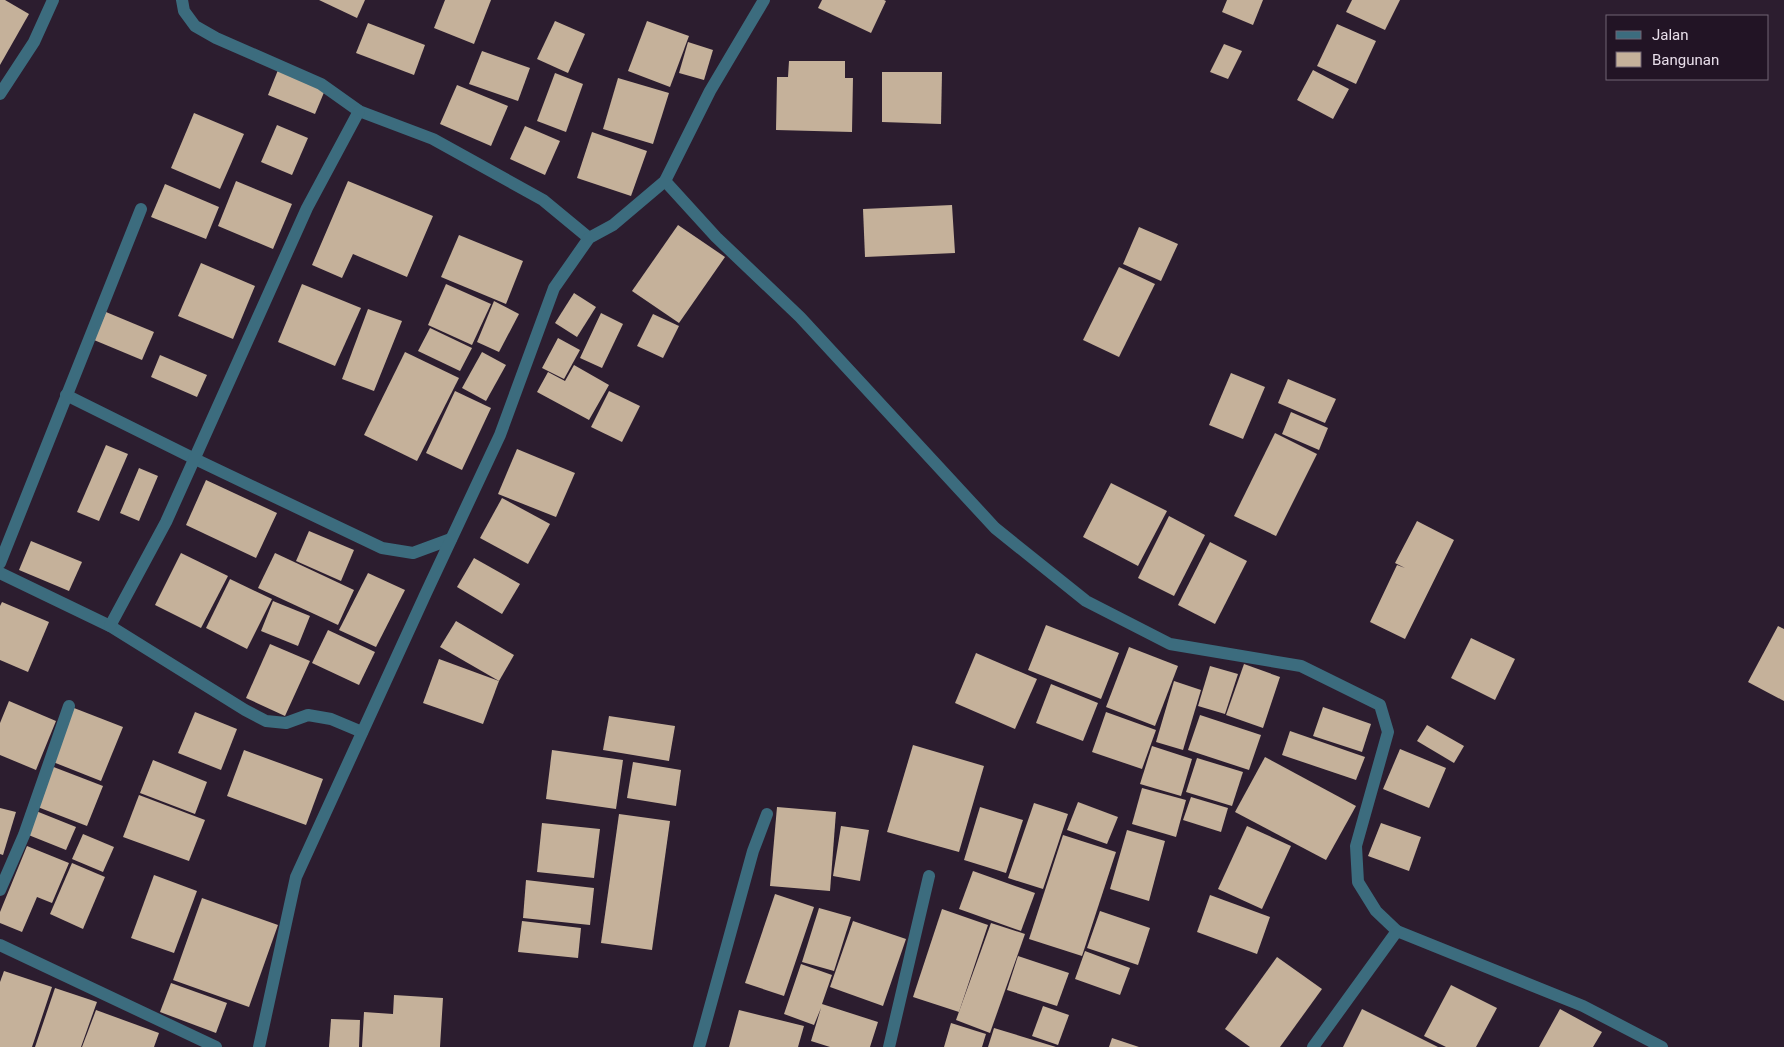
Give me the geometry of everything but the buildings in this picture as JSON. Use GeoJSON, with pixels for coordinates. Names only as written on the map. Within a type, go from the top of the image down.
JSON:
{"type":"FeatureCollection","features":[{"type":"Feature","properties":{"kind":"street"},"geometry":{"type":"LineString","coordinates":[[0,94],[34,42],[53,0]]}},
{"type":"Feature","properties":{"kind":"street"},"geometry":{"type":"LineString","coordinates":[[182,0],[184,12],[195,26],[216,38],[321,84],[359,111],[433,139],[543,200],[589,238]]}},
{"type":"Feature","properties":{"kind":"street"},"geometry":{"type":"LineString","coordinates":[[259,1047],[296,877],[500,435],[554,288],[589,238],[613,225],[665,181],[710,91],[764,0]]}},
{"type":"Feature","properties":{"kind":"street"},"geometry":{"type":"LineString","coordinates":[[110,626],[166,522],[307,208],[359,111]]}},
{"type":"Feature","properties":{"kind":"street"},"geometry":{"type":"LineString","coordinates":[[665,181],[716,236],[800,317],[902,425],[995,528],[1086,601],[1170,644],[1301,666],[1380,705],[1388,732],[1356,846],[1358,882],[1376,911],[1397,931],[1582,1006],[1662,1047]]}},
{"type":"Feature","properties":{"kind":"street"},"geometry":{"type":"LineString","coordinates":[[0,563],[141,209]]}},
{"type":"Feature","properties":{"kind":"street"},"geometry":{"type":"LineString","coordinates":[[66,395],[382,548],[413,553],[451,539]]}},
{"type":"Feature","properties":{"kind":"street"},"geometry":{"type":"LineString","coordinates":[[0,573],[110,626],[245,710],[266,721],[286,722],[308,715],[332,719],[362,732]]}},
{"type":"Feature","properties":{"kind":"street"},"geometry":{"type":"LineString","coordinates":[[0,890],[24,835],[69,706]]}},
{"type":"Feature","properties":{"kind":"street"},"geometry":{"type":"LineString","coordinates":[[700,1047],[753,851],[767,814]]}},
{"type":"Feature","properties":{"kind":"street"},"geometry":{"type":"LineString","coordinates":[[889,1047],[930,876]]}},
{"type":"Feature","properties":{"kind":"street"},"geometry":{"type":"LineString","coordinates":[[1313,1047],[1397,931]]}},
{"type":"Feature","properties":{"kind":"street"},"geometry":{"type":"LineString","coordinates":[[0,945],[216,1047]]}}]}
